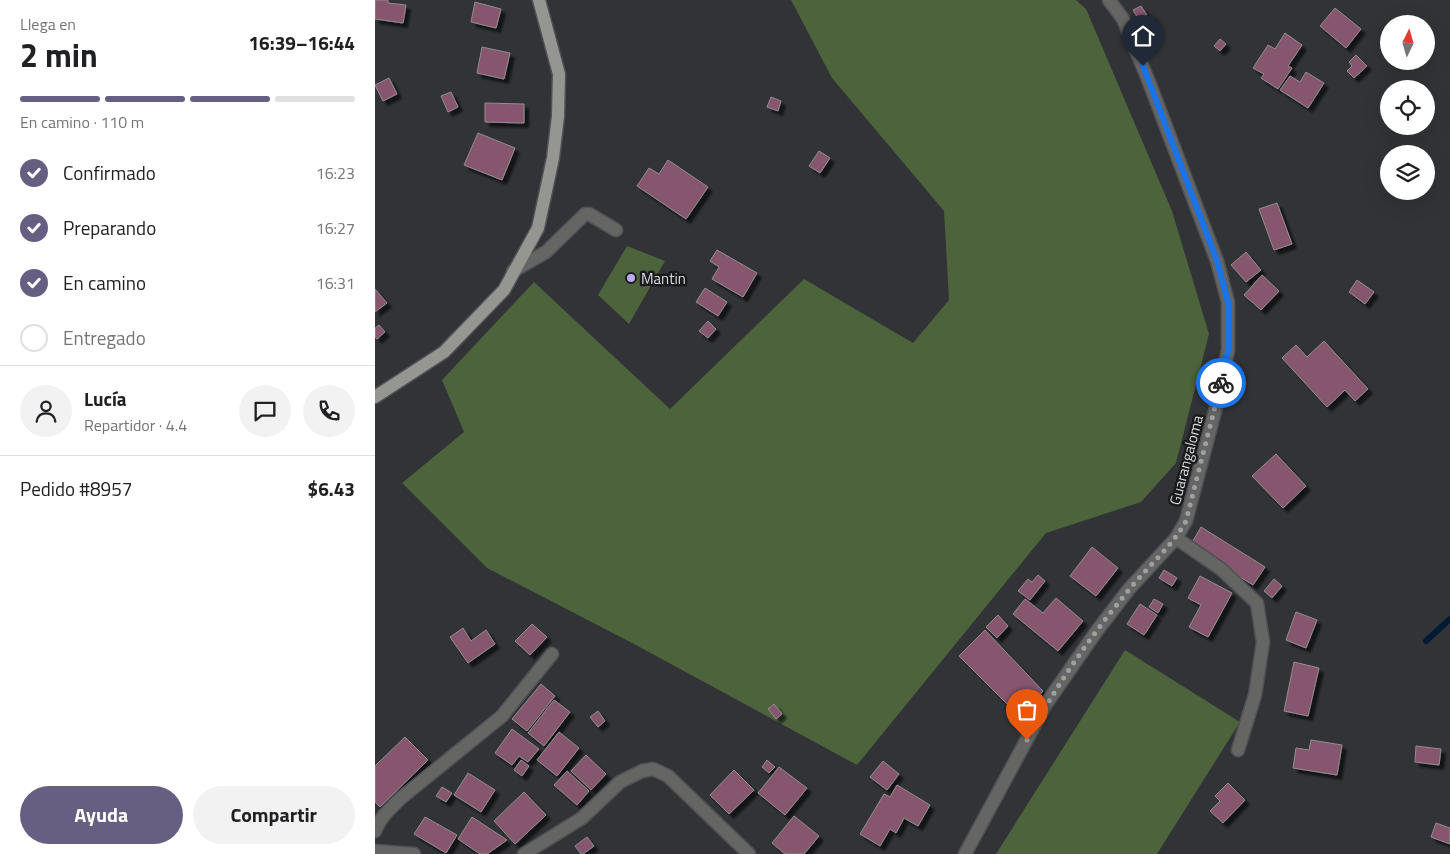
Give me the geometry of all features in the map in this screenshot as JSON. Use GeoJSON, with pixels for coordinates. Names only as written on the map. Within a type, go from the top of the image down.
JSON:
{"type":"FeatureCollection","features":[{"type":"Feature","properties":{"kind":"main road"},"geometry":{"type":"LineString","coordinates":[[375,397],[444,352],[504,290],[537,228],[553,158],[558,116],[559,74],[539,0]]}},
{"type":"Feature","properties":{"kind":"street","name":"Guarangaloma"},"geometry":{"type":"LineString","coordinates":[[965,854],[1046,704],[1096,632],[1129,589],[1176,538],[1186,521],[1215,411],[1228,350],[1228,302],[1217,261],[1123,19],[1109,0]]}},
{"type":"Feature","properties":{"kind":"street"},"geometry":{"type":"LineString","coordinates":[[513,272],[547,252],[585,214],[589,214],[616,230]]}},
{"type":"Feature","properties":{"kind":"street"},"geometry":{"type":"LineString","coordinates":[[1176,538],[1221,569],[1257,603],[1263,642],[1255,695],[1238,750]]}},
{"type":"Feature","properties":{"kind":"street"},"geometry":{"type":"LineString","coordinates":[[375,830],[377,824],[394,805],[501,716],[552,654]]}},
{"type":"Feature","properties":{"kind":"street"},"geometry":{"type":"LineString","coordinates":[[524,854],[581,818],[620,782],[641,771],[653,769],[668,776],[749,854]]}},
{"type":"Feature","properties":{"kind":"street"},"geometry":{"type":"LineString","coordinates":[[375,851],[414,854]]}},
{"type":"Feature","properties":{"kind":"green space"},"geometry":{"type":"Polygon","coordinates":[[[791,0],[1076,0],[1086,9],[1172,211],[1209,334],[1176,463],[1141,502],[1046,533],[857,765],[634,644],[487,568],[402,483],[464,432],[442,380],[534,282],[670,409],[804,279],[913,343],[949,300],[944,211],[832,78],[791,0]]]}},
{"type":"Feature","properties":{"kind":"green space","name":"Mantin"},"geometry":{"type":"Polygon","coordinates":[[[627,246],[665,261],[629,324],[598,295],[627,246]]]}},
{"type":"Feature","properties":{"kind":"green space"},"geometry":{"type":"Polygon","coordinates":[[[1125,650],[1240,722],[1157,854],[996,854],[1125,650]]]}},
{"type":"Feature","properties":{"kind":"building"},"geometry":{"type":"Polygon","coordinates":[[[375,0],[388,0],[388,3],[406,5],[403,23],[375,19],[375,0]]]}},
{"type":"Feature","properties":{"kind":"building"},"geometry":{"type":"Polygon","coordinates":[[[475,2],[501,9],[496,28],[471,22],[475,2]]]}},
{"type":"Feature","properties":{"kind":"building"},"geometry":{"type":"Polygon","coordinates":[[[1141,6],[1147,15],[1139,20],[1133,10],[1141,6]]]}},
{"type":"Feature","properties":{"kind":"building"},"geometry":{"type":"Polygon","coordinates":[[[1335,8],[1361,29],[1346,48],[1320,26],[1335,8]]]}},
{"type":"Feature","properties":{"kind":"building"},"geometry":{"type":"Polygon","coordinates":[[[1285,33],[1302,45],[1288,66],[1292,68],[1278,89],[1261,78],[1264,74],[1253,68],[1268,45],[1275,49],[1285,33]]]}},
{"type":"Feature","properties":{"kind":"building"},"geometry":{"type":"Polygon","coordinates":[[[1220,39],[1226,44],[1220,51],[1214,46],[1220,39]]]}},
{"type":"Feature","properties":{"kind":"building"},"geometry":{"type":"Polygon","coordinates":[[[482,47],[510,53],[504,79],[477,73],[482,47]]]}},
{"type":"Feature","properties":{"kind":"building"},"geometry":{"type":"Polygon","coordinates":[[[1356,55],[1367,66],[1354,78],[1347,71],[1352,66],[1349,62],[1356,55]]]}},
{"type":"Feature","properties":{"kind":"building"},"geometry":{"type":"Polygon","coordinates":[[[1306,72],[1324,83],[1308,108],[1280,90],[1290,76],[1300,82],[1306,72]]]}},
{"type":"Feature","properties":{"kind":"building"},"geometry":{"type":"Polygon","coordinates":[[[389,78],[397,94],[383,101],[375,85],[389,78]]]}},
{"type":"Feature","properties":{"kind":"building"},"geometry":{"type":"Polygon","coordinates":[[[451,92],[458,107],[448,112],[441,96],[451,92]]]}},
{"type":"Feature","properties":{"kind":"building"},"geometry":{"type":"Polygon","coordinates":[[[771,97],[781,101],[778,111],[767,107],[771,97]]]}},
{"type":"Feature","properties":{"kind":"building"},"geometry":{"type":"Polygon","coordinates":[[[485,103],[524,104],[524,123],[485,122],[485,103]]]}},
{"type":"Feature","properties":{"kind":"building"},"geometry":{"type":"Polygon","coordinates":[[[478,133],[515,148],[502,180],[464,165],[478,133]]]}},
{"type":"Feature","properties":{"kind":"building"},"geometry":{"type":"Polygon","coordinates":[[[819,151],[830,158],[820,173],[809,166],[819,151]]]}},
{"type":"Feature","properties":{"kind":"building"},"geometry":{"type":"Polygon","coordinates":[[[668,160],[708,187],[686,219],[637,186],[649,168],[659,174],[668,160]]]}},
{"type":"Feature","properties":{"kind":"building"},"geometry":{"type":"Polygon","coordinates":[[[1277,203],[1292,244],[1274,250],[1259,209],[1277,203]]]}},
{"type":"Feature","properties":{"kind":"building"},"geometry":{"type":"Polygon","coordinates":[[[717,250],[757,273],[743,297],[712,279],[719,267],[710,261],[717,250]]]}},
{"type":"Feature","properties":{"kind":"building"},"geometry":{"type":"Polygon","coordinates":[[[1246,252],[1261,270],[1246,282],[1231,265],[1246,252]]]}},
{"type":"Feature","properties":{"kind":"building"},"geometry":{"type":"Polygon","coordinates":[[[1262,275],[1279,291],[1261,310],[1244,295],[1262,275]]]}},
{"type":"Feature","properties":{"kind":"building"},"geometry":{"type":"Polygon","coordinates":[[[1357,280],[1374,292],[1365,304],[1349,292],[1357,280]]]}},
{"type":"Feature","properties":{"kind":"building"},"geometry":{"type":"Polygon","coordinates":[[[705,288],[727,302],[718,316],[696,302],[705,288]]]}},
{"type":"Feature","properties":{"kind":"building"},"geometry":{"type":"Polygon","coordinates":[[[375,289],[387,303],[375,312],[375,289]]]}},
{"type":"Feature","properties":{"kind":"building"},"geometry":{"type":"Polygon","coordinates":[[[708,321],[716,329],[708,338],[699,331],[708,321]]]}},
{"type":"Feature","properties":{"kind":"building"},"geometry":{"type":"Polygon","coordinates":[[[379,325],[385,332],[377,339],[375,337],[375,328],[379,325]]]}},
{"type":"Feature","properties":{"kind":"building"},"geometry":{"type":"Polygon","coordinates":[[[1324,341],[1368,389],[1355,401],[1345,390],[1327,407],[1282,358],[1296,345],[1307,357],[1324,341]]]}},
{"type":"Feature","properties":{"kind":"building"},"geometry":{"type":"Polygon","coordinates":[[[1276,454],[1306,486],[1283,508],[1252,476],[1276,454]]]}},
{"type":"Feature","properties":{"kind":"building"},"geometry":{"type":"Polygon","coordinates":[[[1201,527],[1265,567],[1253,585],[1190,546],[1201,527]]]}},
{"type":"Feature","properties":{"kind":"building"},"geometry":{"type":"Polygon","coordinates":[[[1092,547],[1118,568],[1096,596],[1070,576],[1092,547]]]}},
{"type":"Feature","properties":{"kind":"building"},"geometry":{"type":"Polygon","coordinates":[[[1164,570],[1177,578],[1172,586],[1159,578],[1164,570]]]}},
{"type":"Feature","properties":{"kind":"building"},"geometry":{"type":"Polygon","coordinates":[[[1038,575],[1045,581],[1030,600],[1018,591],[1028,579],[1032,582],[1038,575]]]}},
{"type":"Feature","properties":{"kind":"building"},"geometry":{"type":"Polygon","coordinates":[[[1200,576],[1232,593],[1208,637],[1189,627],[1201,605],[1188,598],[1200,576]]]}},
{"type":"Feature","properties":{"kind":"building"},"geometry":{"type":"Polygon","coordinates":[[[1274,579],[1282,586],[1272,598],[1264,591],[1274,579]]]}},
{"type":"Feature","properties":{"kind":"building"},"geometry":{"type":"Polygon","coordinates":[[[1056,598],[1083,621],[1058,651],[1013,614],[1025,599],[1043,613],[1056,598]]]}},
{"type":"Feature","properties":{"kind":"building"},"geometry":{"type":"Polygon","coordinates":[[[1154,599],[1163,604],[1158,613],[1149,607],[1154,599]]]}},
{"type":"Feature","properties":{"kind":"building"},"geometry":{"type":"Polygon","coordinates":[[[1140,604],[1157,615],[1144,635],[1127,624],[1140,604]]]}},
{"type":"Feature","properties":{"kind":"building"},"geometry":{"type":"Polygon","coordinates":[[[1296,612],[1317,620],[1306,648],[1286,640],[1296,612]]]}},
{"type":"Feature","properties":{"kind":"building"},"geometry":{"type":"Polygon","coordinates":[[[998,615],[1008,626],[997,638],[986,627],[998,615]]]}},
{"type":"Feature","properties":{"kind":"building"},"geometry":{"type":"Polygon","coordinates":[[[532,624],[547,637],[530,655],[515,641],[532,624]]]}},
{"type":"Feature","properties":{"kind":"building"},"geometry":{"type":"Polygon","coordinates":[[[463,628],[471,641],[486,630],[495,644],[468,663],[450,637],[463,628]]]}},
{"type":"Feature","properties":{"kind":"building"},"geometry":{"type":"Polygon","coordinates":[[[985,630],[1043,691],[1021,718],[959,656],[985,630]]]}},
{"type":"Feature","properties":{"kind":"building"},"geometry":{"type":"Polygon","coordinates":[[[1294,662],[1319,668],[1308,716],[1284,711],[1294,662]]]}},
{"type":"Feature","properties":{"kind":"building"},"geometry":{"type":"Polygon","coordinates":[[[541,684],[555,696],[527,731],[512,719],[541,684]]]}},
{"type":"Feature","properties":{"kind":"building"},"geometry":{"type":"Polygon","coordinates":[[[554,700],[570,712],[544,746],[528,733],[554,700]]]}},
{"type":"Feature","properties":{"kind":"building"},"geometry":{"type":"Polygon","coordinates":[[[774,704],[782,714],[776,719],[768,709],[774,704]]]}},
{"type":"Feature","properties":{"kind":"building"},"geometry":{"type":"Polygon","coordinates":[[[598,711],[605,721],[598,727],[590,717],[598,711]]]}},
{"type":"Feature","properties":{"kind":"building"},"geometry":{"type":"Polygon","coordinates":[[[512,729],[539,749],[528,762],[519,756],[512,765],[495,753],[512,729]]]}},
{"type":"Feature","properties":{"kind":"building"},"geometry":{"type":"Polygon","coordinates":[[[559,732],[579,748],[557,776],[537,760],[559,732]]]}},
{"type":"Feature","properties":{"kind":"building"},"geometry":{"type":"Polygon","coordinates":[[[405,737],[428,760],[380,807],[375,802],[375,766],[405,737]]]}},
{"type":"Feature","properties":{"kind":"building"},"geometry":{"type":"Polygon","coordinates":[[[1311,740],[1342,745],[1337,775],[1293,768],[1296,748],[1309,750],[1311,740]]]}},
{"type":"Feature","properties":{"kind":"building"},"geometry":{"type":"Polygon","coordinates":[[[1416,746],[1441,749],[1439,765],[1415,762],[1416,746]]]}},
{"type":"Feature","properties":{"kind":"building"},"geometry":{"type":"Polygon","coordinates":[[[586,755],[606,774],[591,790],[571,771],[586,755]]]}},
{"type":"Feature","properties":{"kind":"building"},"geometry":{"type":"Polygon","coordinates":[[[521,760],[529,766],[522,776],[514,770],[521,760]]]}},
{"type":"Feature","properties":{"kind":"building"},"geometry":{"type":"Polygon","coordinates":[[[767,760],[775,767],[769,773],[762,767],[767,760]]]}},
{"type":"Feature","properties":{"kind":"building"},"geometry":{"type":"Polygon","coordinates":[[[883,761],[899,774],[887,790],[870,777],[883,761]]]}},
{"type":"Feature","properties":{"kind":"building"},"geometry":{"type":"Polygon","coordinates":[[[779,767],[807,788],[785,815],[758,793],[779,767]]]}},
{"type":"Feature","properties":{"kind":"building"},"geometry":{"type":"Polygon","coordinates":[[[734,770],[754,790],[729,814],[710,795],[734,770]]]}},
{"type":"Feature","properties":{"kind":"building"},"geometry":{"type":"Polygon","coordinates":[[[567,771],[589,791],[577,805],[554,785],[567,771]]]}},
{"type":"Feature","properties":{"kind":"building"},"geometry":{"type":"Polygon","coordinates":[[[468,773],[495,790],[481,812],[454,795],[468,773]]]}},
{"type":"Feature","properties":{"kind":"building"},"geometry":{"type":"Polygon","coordinates":[[[1228,783],[1245,800],[1223,823],[1210,811],[1220,801],[1215,796],[1228,783]]]}},
{"type":"Feature","properties":{"kind":"building"},"geometry":{"type":"Polygon","coordinates":[[[897,785],[930,805],[918,826],[904,818],[896,833],[890,829],[880,846],[860,834],[884,794],[890,797],[897,785]]]}},
{"type":"Feature","properties":{"kind":"building"},"geometry":{"type":"Polygon","coordinates":[[[442,787],[452,793],[446,802],[436,796],[442,787]]]}},
{"type":"Feature","properties":{"kind":"building"},"geometry":{"type":"Polygon","coordinates":[[[524,792],[546,815],[515,844],[494,821],[524,792]]]}},
{"type":"Feature","properties":{"kind":"building"},"geometry":{"type":"Polygon","coordinates":[[[794,816],[819,836],[804,854],[785,854],[772,843],[794,816]]]}},
{"type":"Feature","properties":{"kind":"building"},"geometry":{"type":"Polygon","coordinates":[[[425,817],[457,835],[446,853],[414,834],[425,817]]]}},
{"type":"Feature","properties":{"kind":"building"},"geometry":{"type":"Polygon","coordinates":[[[472,817],[507,840],[487,854],[480,854],[458,839],[472,817]]]}},
{"type":"Feature","properties":{"kind":"building"},"geometry":{"type":"Polygon","coordinates":[[[1436,823],[1450,828],[1450,844],[1431,837],[1436,823]]]}},
{"type":"Feature","properties":{"kind":"building"},"geometry":{"type":"Polygon","coordinates":[[[587,837],[594,846],[581,854],[575,846],[587,837]]]}},
{"type":"Feature","properties":{"kind":"waterway"},"geometry":{"type":"LineString","coordinates":[[1426,641],[1450,619]]}},
{"type":"Feature","properties":{"kind":"way so far"},"geometry":{"type":"LineString","coordinates":[[1027,740],[1046,704],[1096,632],[1129,589],[1176,538],[1186,521],[1221,383]]}},
{"type":"Feature","properties":{"kind":"place","name":"Mantin"},"geometry":{"type":"Point","coordinates":[631,278]}},
{"type":"Feature","properties":{"kind":"route"},"geometry":{"type":"LineString","coordinates":[[1143,66],[1217,261],[1228,302],[1228,350],[1221,383]]}}]}
